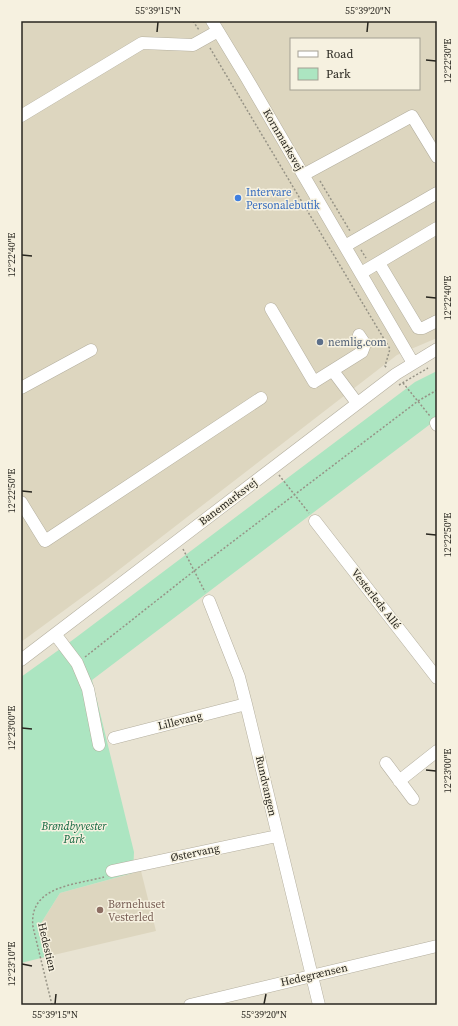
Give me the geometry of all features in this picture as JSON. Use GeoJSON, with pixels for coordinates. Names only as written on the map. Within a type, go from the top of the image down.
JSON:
{"type":"FeatureCollection","features":[{"type":"Feature","properties":{"kind":"street"},"geometry":{"type":"LineString","coordinates":[[21,116],[142,43],[193,45],[204,39],[215,26]]}},
{"type":"Feature","properties":{"kind":"street","name":"Kornmarksvej"},"geometry":{"type":"LineString","coordinates":[[215,26],[308,172],[350,243],[361,273],[413,363]]}},
{"type":"Feature","properties":{"kind":"street"},"geometry":{"type":"LineString","coordinates":[[308,172],[412,116],[437,157]]}},
{"type":"Feature","properties":{"kind":"street"},"geometry":{"type":"LineString","coordinates":[[350,243],[437,192]]}},
{"type":"Feature","properties":{"kind":"street"},"geometry":{"type":"LineString","coordinates":[[361,273],[437,228]]}},
{"type":"Feature","properties":{"kind":"street"},"geometry":{"type":"LineString","coordinates":[[375,265],[418,328],[423,328],[437,321]]}},
{"type":"Feature","properties":{"kind":"street"},"geometry":{"type":"LineString","coordinates":[[271,308],[314,382],[362,352],[364,344],[359,335]]}},
{"type":"Feature","properties":{"kind":"street","name":"Banemarksvej"},"geometry":{"type":"LineString","coordinates":[[21,660],[394,375],[437,349]]}},
{"type":"Feature","properties":{"kind":"street"},"geometry":{"type":"LineString","coordinates":[[21,388],[91,350]]}},
{"type":"Feature","properties":{"kind":"street"},"geometry":{"type":"LineString","coordinates":[[333,370],[357,403]]}},
{"type":"Feature","properties":{"kind":"street"},"geometry":{"type":"LineString","coordinates":[[21,502],[45,541],[262,398]]}},
{"type":"Feature","properties":{"kind":"street","name":"Vesterleds Allé"},"geometry":{"type":"LineString","coordinates":[[316,521],[437,678]]}},
{"type":"Feature","properties":{"kind":"street","name":"Rundvangen"},"geometry":{"type":"LineString","coordinates":[[209,601],[239,677],[319,1005]]}},
{"type":"Feature","properties":{"kind":"street"},"geometry":{"type":"LineString","coordinates":[[55,634],[77,664],[88,689],[100,745]]}},
{"type":"Feature","properties":{"kind":"street","name":"Lillevang"},"geometry":{"type":"LineString","coordinates":[[114,738],[246,704]]}},
{"type":"Feature","properties":{"kind":"street"},"geometry":{"type":"LineString","coordinates":[[399,781],[437,751]]}},
{"type":"Feature","properties":{"kind":"street"},"geometry":{"type":"LineString","coordinates":[[386,763],[413,799]]}},
{"type":"Feature","properties":{"kind":"street","name":"Østervang"},"geometry":{"type":"LineString","coordinates":[[112,871],[277,836]]}},
{"type":"Feature","properties":{"kind":"street","name":"Hedegrænsen"},"geometry":{"type":"LineString","coordinates":[[190,1005],[437,946]]}},
{"type":"Feature","properties":{"kind":"path"},"geometry":{"type":"LineString","coordinates":[[193,21],[390,349],[385,366],[404,384],[436,424]]}},
{"type":"Feature","properties":{"kind":"path"},"geometry":{"type":"LineString","coordinates":[[308,172],[350,243],[375,265]]}},
{"type":"Feature","properties":{"kind":"path"},"geometry":{"type":"LineString","coordinates":[[394,375],[400,386],[430,366]]}},
{"type":"Feature","properties":{"kind":"path"},"geometry":{"type":"LineString","coordinates":[[77,664],[194,571],[418,401],[437,390]]}},
{"type":"Feature","properties":{"kind":"path"},"geometry":{"type":"LineString","coordinates":[[273,468],[316,521]]}},
{"type":"Feature","properties":{"kind":"path"},"geometry":{"type":"LineString","coordinates":[[178,540],[209,601]]}},
{"type":"Feature","properties":{"kind":"path","name":"Hedestien"},"geometry":{"type":"LineString","coordinates":[[52,1005],[33,927],[32,919],[34,909],[40,899],[48,892],[103,877],[112,871]]}},
{"type":"Feature","properties":{"kind":"shaded area"},"geometry":{"type":"Polygon","coordinates":[[[21,21],[437,21],[437,338],[397,355],[107,579],[21,642],[21,21]]]}},
{"type":"Feature","properties":{"kind":"shaded area","name":"Børnehuset Vesterled"},"geometry":{"type":"Polygon","coordinates":[[[141,871],[156,931],[45,957],[38,928],[60,893],[141,871]]]}},
{"type":"Feature","properties":{"kind":"green space","name":"Brøndbyvester Park"},"geometry":{"type":"Polygon","coordinates":[[[437,371],[437,419],[92,680],[134,852],[133,873],[60,893],[38,928],[45,957],[21,963],[21,677],[74,639],[415,382],[437,371]]]}},
{"type":"Feature","properties":{"kind":"place","name":"Intervare Personalebutik"},"geometry":{"type":"Point","coordinates":[238,198]}},
{"type":"Feature","properties":{"kind":"place","name":"nemlig.com"},"geometry":{"type":"Point","coordinates":[320,342]}},
{"type":"Feature","properties":{"kind":"place","name":"Børnehuset Vesterled"},"geometry":{"type":"Point","coordinates":[100,910]}}]}
